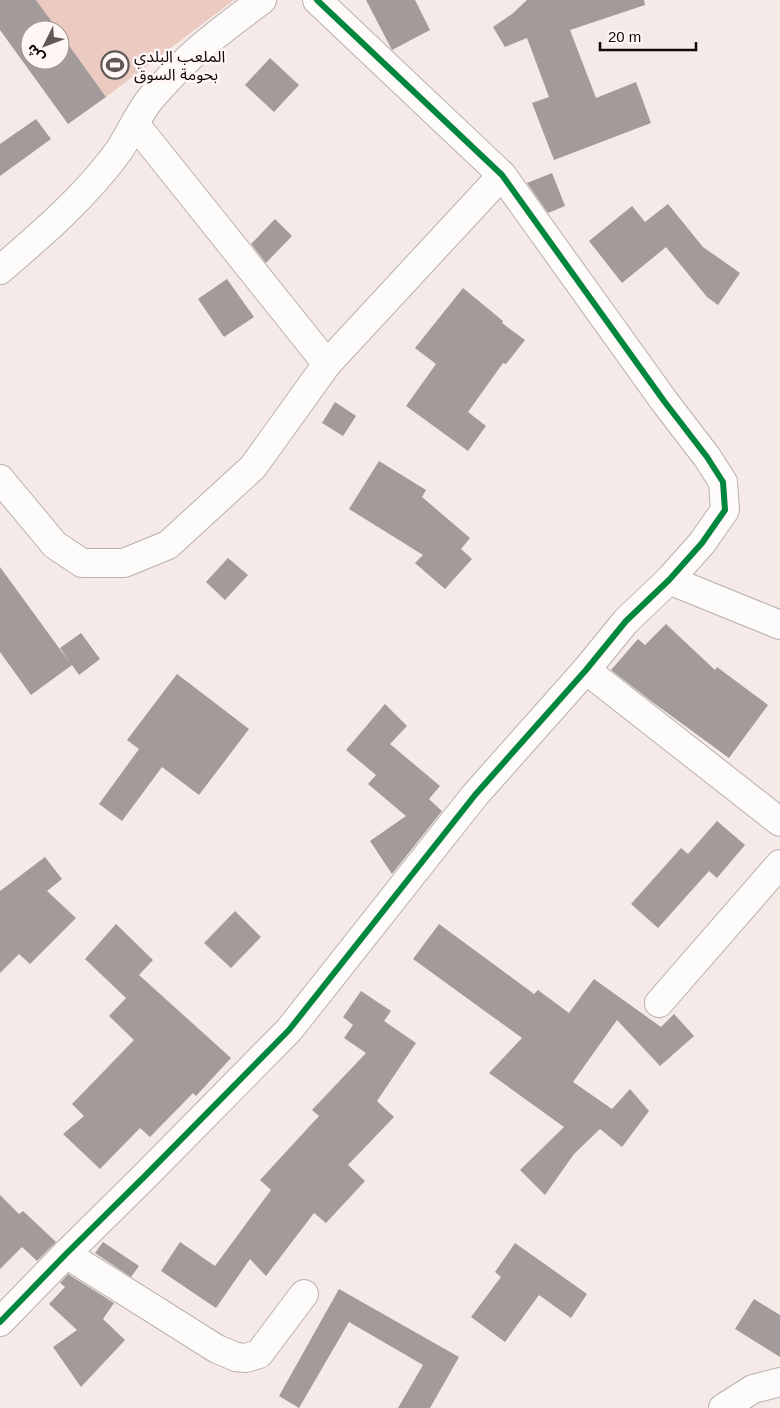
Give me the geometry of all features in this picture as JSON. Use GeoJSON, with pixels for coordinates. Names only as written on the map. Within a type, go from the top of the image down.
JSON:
{"type":"FeatureCollection","features":[{"type":"Feature","properties":{"kind":"street"},"geometry":{"type":"LineString","coordinates":[[0,270],[69,207],[118,152],[150,99],[204,45],[262,0]]}},
{"type":"Feature","properties":{"kind":"street"},"geometry":{"type":"LineString","coordinates":[[0,1322],[289,1030],[475,795],[586,670],[626,621],[669,580],[702,543],[725,510],[722,482],[707,457],[658,393],[502,175],[317,0]]}},
{"type":"Feature","properties":{"kind":"street"},"geometry":{"type":"LineString","coordinates":[[135,124],[327,364]]}},
{"type":"Feature","properties":{"kind":"street"},"geometry":{"type":"LineString","coordinates":[[0,479],[55,545],[82,563],[124,563],[168,545],[252,467],[327,364],[502,175]]}},
{"type":"Feature","properties":{"kind":"street"},"geometry":{"type":"LineString","coordinates":[[669,580],[780,625]]}},
{"type":"Feature","properties":{"kind":"street"},"geometry":{"type":"LineString","coordinates":[[586,670],[780,822]]}},
{"type":"Feature","properties":{"kind":"street"},"geometry":{"type":"LineString","coordinates":[[659,1003],[780,864]]}},
{"type":"Feature","properties":{"kind":"street"},"geometry":{"type":"LineString","coordinates":[[66,1254],[217,1349],[236,1358],[246,1358],[259,1354],[304,1294]]}},
{"type":"Feature","properties":{"kind":"street"},"geometry":{"type":"LineString","coordinates":[[723,1408],[753,1389],[780,1382]]}},
{"type":"Feature","properties":{"kind":"shaded area","name":"الملعب البلدي بحومة السوق"},"geometry":{"type":"Polygon","coordinates":[[[36,0],[234,0],[106,97],[70,47],[70,20],[51,20],[36,0]]]}},
{"type":"Feature","properties":{"kind":"building"},"geometry":{"type":"Polygon","coordinates":[[[0,0],[36,0],[51,20],[20,20],[20,58],[0,30],[0,0]]]}},
{"type":"Feature","properties":{"kind":"building"},"geometry":{"type":"Polygon","coordinates":[[[366,0],[415,0],[430,30],[392,50],[366,0]]]}},
{"type":"Feature","properties":{"kind":"building"},"geometry":{"type":"Polygon","coordinates":[[[527,0],[644,0],[645,5],[570,30],[596,98],[636,82],[651,123],[554,160],[532,103],[549,97],[527,38],[505,47],[493,27],[512,14],[527,0]]]}},
{"type":"Feature","properties":{"kind":"building"},"geometry":{"type":"Polygon","coordinates":[[[70,47],[106,97],[68,124],[29,70],[70,70],[70,47]]]}},
{"type":"Feature","properties":{"kind":"building"},"geometry":{"type":"Polygon","coordinates":[[[270,58],[299,85],[274,112],[245,85],[270,58]]]}},
{"type":"Feature","properties":{"kind":"building"},"geometry":{"type":"Polygon","coordinates":[[[36,119],[51,139],[0,176],[0,144],[36,119]]]}},
{"type":"Feature","properties":{"kind":"building"},"geometry":{"type":"Polygon","coordinates":[[[552,173],[565,206],[548,213],[527,183],[552,173]]]}},
{"type":"Feature","properties":{"kind":"building"},"geometry":{"type":"Polygon","coordinates":[[[668,204],[703,247],[740,273],[718,305],[707,297],[666,247],[622,283],[589,241],[632,206],[645,222],[668,204]]]}},
{"type":"Feature","properties":{"kind":"building"},"geometry":{"type":"Polygon","coordinates":[[[275,219],[292,236],[266,263],[251,244],[275,219]]]}},
{"type":"Feature","properties":{"kind":"building"},"geometry":{"type":"Polygon","coordinates":[[[227,279],[254,317],[224,337],[198,299],[227,279]]]}},
{"type":"Feature","properties":{"kind":"building"},"geometry":{"type":"Polygon","coordinates":[[[463,288],[503,321],[502,323],[525,340],[506,364],[503,363],[468,412],[486,426],[468,451],[406,406],[436,364],[415,348],[463,288]]]}},
{"type":"Feature","properties":{"kind":"building"},"geometry":{"type":"Polygon","coordinates":[[[335,402],[356,416],[343,436],[322,423],[335,402]]]}},
{"type":"Feature","properties":{"kind":"building"},"geometry":{"type":"Polygon","coordinates":[[[379,461],[426,490],[422,497],[470,538],[461,549],[472,559],[445,589],[415,563],[423,555],[349,509],[379,461]]]}},
{"type":"Feature","properties":{"kind":"building"},"geometry":{"type":"Polygon","coordinates":[[[228,558],[248,575],[225,600],[206,582],[228,558]]]}},
{"type":"Feature","properties":{"kind":"building"},"geometry":{"type":"Polygon","coordinates":[[[0,567],[70,663],[60,648],[81,633],[100,659],[79,675],[72,665],[31,695],[0,652],[0,567]]]}},
{"type":"Feature","properties":{"kind":"building"},"geometry":{"type":"Polygon","coordinates":[[[666,624],[715,670],[717,667],[768,705],[729,758],[611,670],[638,639],[645,645],[666,624]]]}},
{"type":"Feature","properties":{"kind":"building"},"geometry":{"type":"Polygon","coordinates":[[[177,674],[249,729],[199,795],[162,767],[122,821],[99,804],[139,749],[127,740],[177,674]]]}},
{"type":"Feature","properties":{"kind":"building"},"geometry":{"type":"Polygon","coordinates":[[[385,704],[407,726],[390,744],[440,786],[429,799],[442,811],[392,874],[370,841],[406,816],[368,784],[376,775],[346,750],[385,704]]]}},
{"type":"Feature","properties":{"kind":"building"},"geometry":{"type":"Polygon","coordinates":[[[717,821],[745,845],[717,878],[709,871],[658,928],[631,904],[681,848],[688,854],[717,821]]]}},
{"type":"Feature","properties":{"kind":"building"},"geometry":{"type":"Polygon","coordinates":[[[45,857],[62,879],[47,891],[76,918],[30,964],[19,954],[0,973],[0,891],[45,857]]]}},
{"type":"Feature","properties":{"kind":"building"},"geometry":{"type":"Polygon","coordinates":[[[235,911],[261,937],[231,968],[204,943],[235,911]]]}},
{"type":"Feature","properties":{"kind":"building"},"geometry":{"type":"Polygon","coordinates":[[[116,924],[153,960],[139,975],[231,1058],[196,1096],[193,1093],[150,1137],[140,1128],[100,1169],[63,1134],[84,1116],[72,1104],[134,1040],[109,1016],[126,998],[85,959],[116,924]]]}},
{"type":"Feature","properties":{"kind":"building"},"geometry":{"type":"Polygon","coordinates":[[[439,924],[534,994],[538,990],[569,1013],[594,979],[661,1027],[674,1014],[694,1036],[660,1066],[617,1020],[573,1082],[612,1109],[630,1089],[649,1111],[622,1147],[600,1129],[574,1154],[545,1195],[520,1170],[564,1127],[489,1073],[522,1038],[413,959],[439,924]]]}},
{"type":"Feature","properties":{"kind":"building"},"geometry":{"type":"Polygon","coordinates":[[[361,991],[391,1011],[384,1021],[416,1043],[377,1101],[394,1117],[348,1165],[365,1181],[326,1223],[314,1213],[266,1276],[250,1259],[216,1308],[161,1271],[180,1242],[215,1266],[271,1190],[260,1180],[319,1116],[312,1110],[366,1053],[344,1038],[353,1025],[343,1017],[361,991]]]}},
{"type":"Feature","properties":{"kind":"building"},"geometry":{"type":"Polygon","coordinates":[[[0,1195],[19,1214],[23,1211],[56,1242],[37,1261],[22,1247],[0,1269],[0,1195]]]}},
{"type":"Feature","properties":{"kind":"building"},"geometry":{"type":"Polygon","coordinates":[[[103,1242],[139,1266],[131,1277],[95,1253],[103,1242]]]}},
{"type":"Feature","properties":{"kind":"building"},"geometry":{"type":"Polygon","coordinates":[[[515,1243],[587,1294],[571,1318],[539,1295],[505,1342],[471,1317],[501,1277],[495,1272],[515,1243]]]}},
{"type":"Feature","properties":{"kind":"building"},"geometry":{"type":"Polygon","coordinates":[[[68,1274],[114,1303],[103,1319],[125,1340],[81,1387],[53,1347],[77,1330],[49,1304],[65,1287],[60,1283],[68,1274]]]}},
{"type":"Feature","properties":{"kind":"building"},"geometry":{"type":"Polygon","coordinates":[[[339,1289],[459,1357],[430,1408],[398,1408],[423,1365],[349,1322],[299,1408],[279,1396],[339,1289]]]}},
{"type":"Feature","properties":{"kind":"building"},"geometry":{"type":"Polygon","coordinates":[[[754,1299],[780,1315],[780,1357],[735,1329],[754,1299]]]}},
{"type":"Feature","properties":{"kind":"cycle path"},"geometry":{"type":"LineString","coordinates":[[0,1322],[289,1030],[475,795],[586,670],[626,621],[669,580],[702,543],[725,510],[723,482],[707,457],[664,401],[502,175],[317,0]]}},
{"type":"Feature","properties":{"kind":"place","name":"الملعب البلدي بحومة السوق"},"geometry":{"type":"Point","coordinates":[115,65]}}]}
